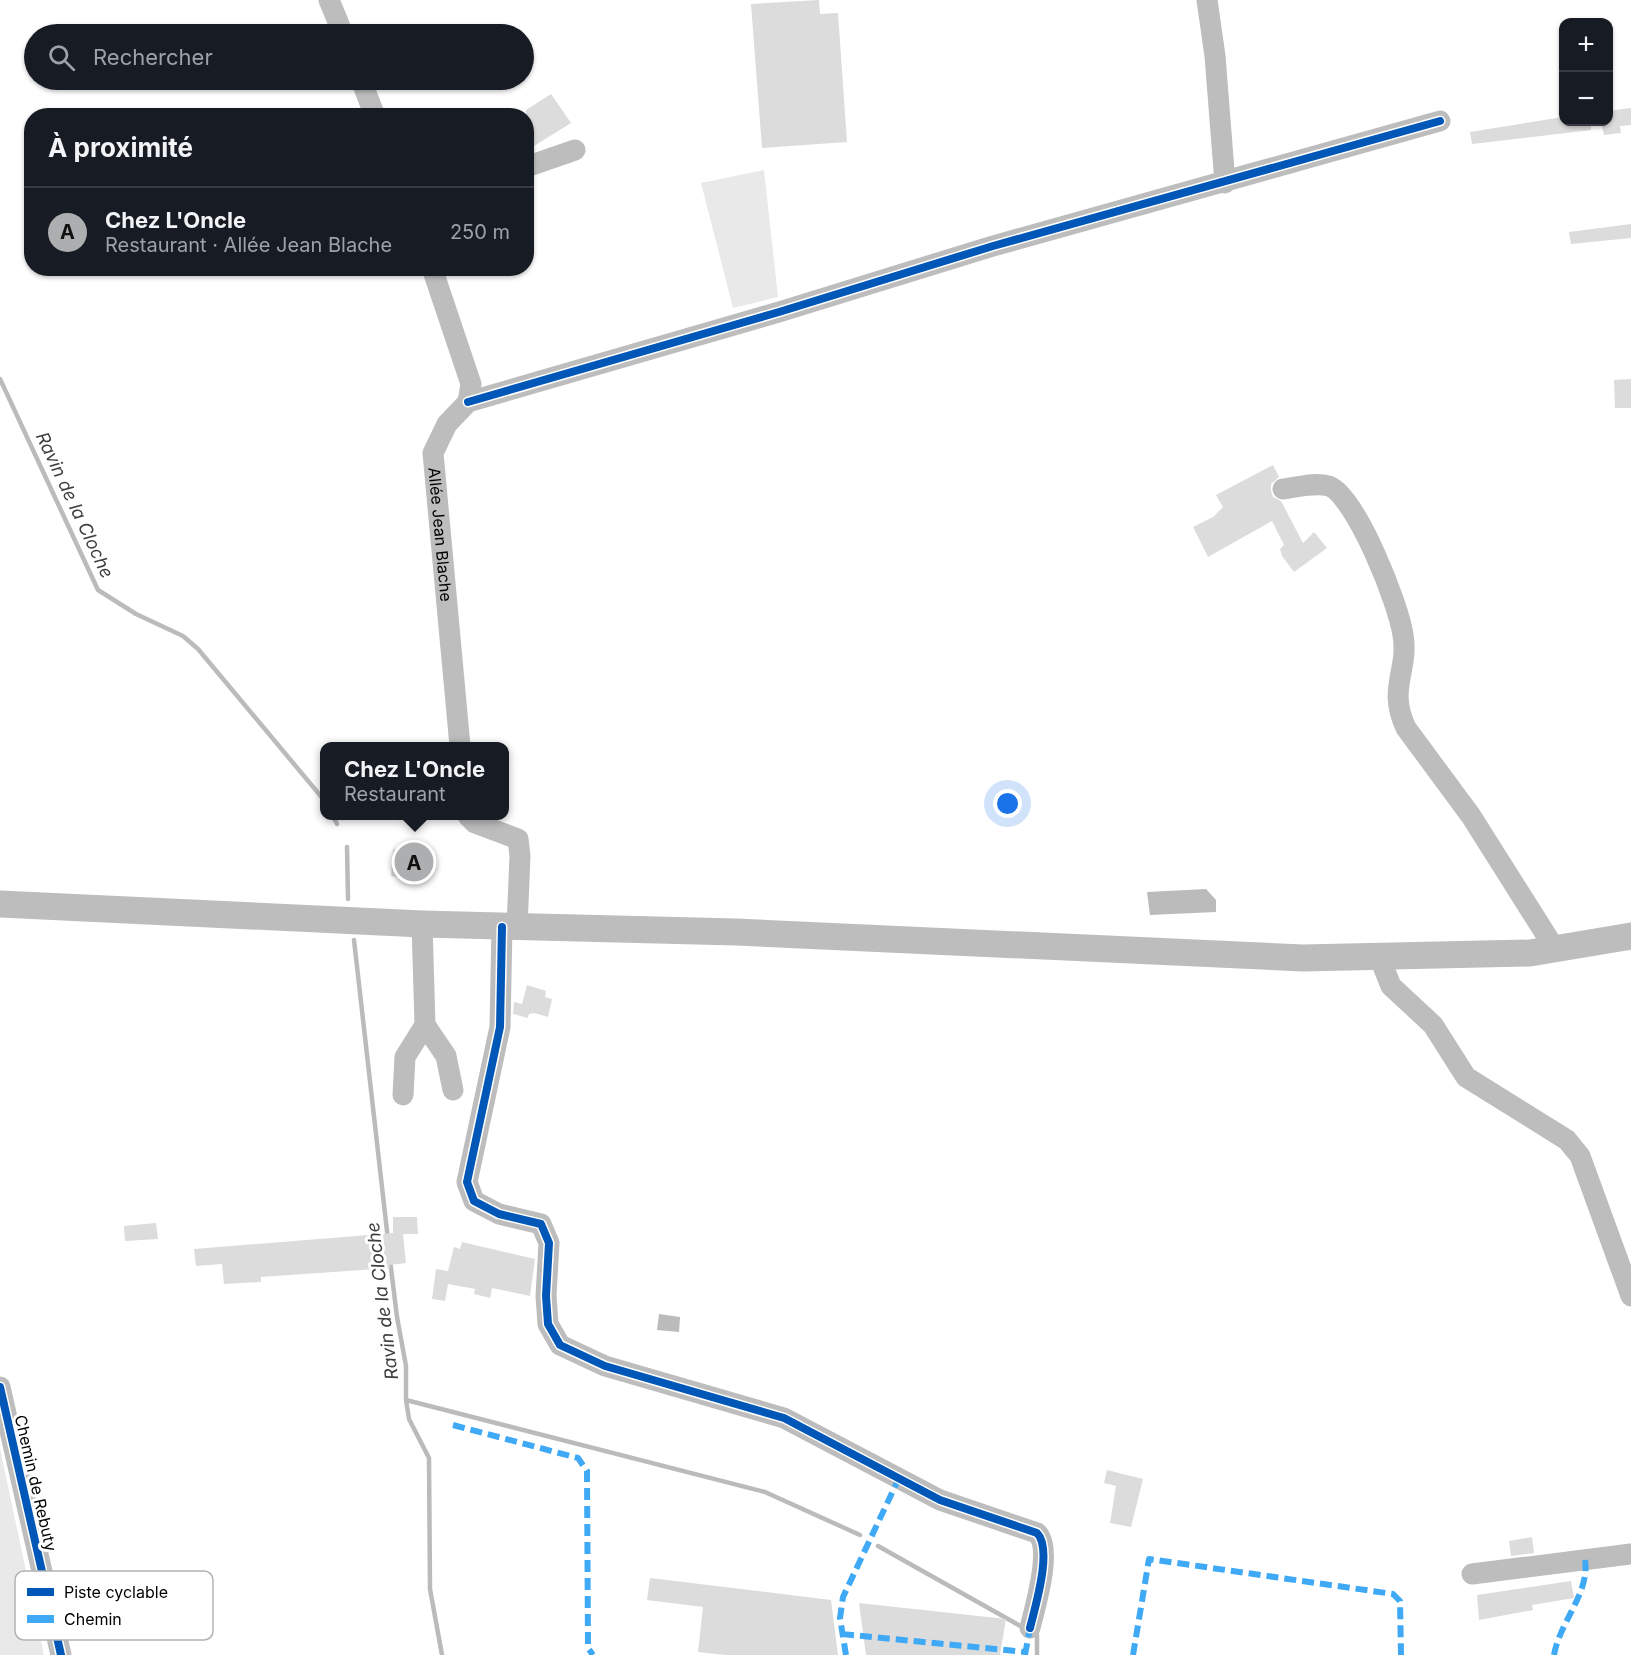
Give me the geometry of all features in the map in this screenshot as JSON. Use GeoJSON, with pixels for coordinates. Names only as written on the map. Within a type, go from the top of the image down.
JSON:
{"type":"FeatureCollection","features":[{"type":"Feature","properties":{"kind":"main road"},"geometry":{"type":"LineString","coordinates":[[0,904],[422,924],[747,933],[1303,958],[1530,953],[1631,936]]}},
{"type":"Feature","properties":{"kind":"main road"},"geometry":{"type":"LineString","coordinates":[[0,916],[104,910]]}},
{"type":"Feature","properties":{"kind":"street"},"geometry":{"type":"LineString","coordinates":[[329,0],[339,24]]}},
{"type":"Feature","properties":{"kind":"street"},"geometry":{"type":"LineString","coordinates":[[1207,0],[1215,56],[1225,183]]}},
{"type":"Feature","properties":{"kind":"street"},"geometry":{"type":"LineString","coordinates":[[365,90],[372,108]]}},
{"type":"Feature","properties":{"kind":"street"},"geometry":{"type":"LineString","coordinates":[[435,276],[471,384],[468,402],[779,312],[993,246],[1225,183],[1440,121]]}},
{"type":"Feature","properties":{"kind":"street"},"geometry":{"type":"LineString","coordinates":[[534,164],[575,150]]}},
{"type":"Feature","properties":{"kind":"street","name":"Allée Jean Blache"},"geometry":{"type":"LineString","coordinates":[[460,742],[433,453],[447,424],[468,402]]}},
{"type":"Feature","properties":{"kind":"street"},"geometry":{"type":"LineString","coordinates":[[1283,489],[1311,484],[1328,486],[1340,492],[1351,506],[1377,560],[1404,635],[1397,685],[1399,714],[1406,728],[1471,816],[1555,949]]}},
{"type":"Feature","properties":{"kind":"street"},"geometry":{"type":"LineString","coordinates":[[472,820],[518,839],[520,856],[500,1027],[467,1182],[474,1201],[499,1214],[541,1224],[549,1243],[546,1296],[548,1324],[560,1345],[605,1366],[784,1418],[940,1500],[1036,1533],[1042,1540],[1043,1557],[1030,1628]]}},
{"type":"Feature","properties":{"kind":"street"},"geometry":{"type":"LineString","coordinates":[[422,924],[425,1025],[446,1056],[453,1090]]}},
{"type":"Feature","properties":{"kind":"street"},"geometry":{"type":"LineString","coordinates":[[1379,957],[1391,986],[1433,1024],[1466,1077],[1567,1140],[1580,1156],[1631,1296]]}},
{"type":"Feature","properties":{"kind":"street"},"geometry":{"type":"LineString","coordinates":[[403,1095],[405,1057],[425,1025]]}},
{"type":"Feature","properties":{"kind":"street","name":"Chemin de Rebuty"},"geometry":{"type":"LineString","coordinates":[[0,1387],[43,1571]]}},
{"type":"Feature","properties":{"kind":"street"},"geometry":{"type":"LineString","coordinates":[[1472,1574],[1631,1554]]}},
{"type":"Feature","properties":{"kind":"street","name":"Chemin de Rebuty"},"geometry":{"type":"LineString","coordinates":[[59,1640],[62,1655]]}},
{"type":"Feature","properties":{"kind":"shaded area"},"geometry":{"type":"Polygon","coordinates":[[[764,170],[778,297],[733,308],[701,183],[764,170]]]}},
{"type":"Feature","properties":{"kind":"shaded area"},"geometry":{"type":"Polygon","coordinates":[[[1206,889],[1216,900],[1216,912],[1150,915],[1147,892],[1206,889]]]}},
{"type":"Feature","properties":{"kind":"shaded area"},"geometry":{"type":"Polygon","coordinates":[[[659,1314],[680,1317],[679,1332],[657,1330],[659,1314]]]}},
{"type":"Feature","properties":{"kind":"shaded area"},"geometry":{"type":"Polygon","coordinates":[[[0,1449],[26,1571],[15,1571],[15,1640],[41,1640],[44,1655],[0,1655],[0,1449]]]}},
{"type":"Feature","properties":{"kind":"building"},"geometry":{"type":"Polygon","coordinates":[[[819,0],[820,14],[838,13],[847,142],[762,148],[751,4],[819,0]]]}},
{"type":"Feature","properties":{"kind":"building"},"geometry":{"type":"Polygon","coordinates":[[[551,94],[571,123],[534,146],[534,108],[529,108],[551,94]]]}},
{"type":"Feature","properties":{"kind":"building"},"geometry":{"type":"Polygon","coordinates":[[[1631,108],[1631,125],[1620,126],[1621,133],[1604,135],[1602,126],[1613,126],[1613,110],[1631,108]]]}},
{"type":"Feature","properties":{"kind":"building"},"geometry":{"type":"Polygon","coordinates":[[[1559,118],[1559,126],[1591,126],[1591,130],[1472,144],[1470,132],[1559,118]]]}},
{"type":"Feature","properties":{"kind":"building"},"geometry":{"type":"Polygon","coordinates":[[[1631,224],[1631,238],[1571,244],[1569,232],[1631,224]]]}},
{"type":"Feature","properties":{"kind":"building"},"geometry":{"type":"Polygon","coordinates":[[[1631,379],[1631,408],[1615,408],[1614,380],[1631,379]]]}},
{"type":"Feature","properties":{"kind":"building"},"geometry":{"type":"Polygon","coordinates":[[[1273,465],[1279,477],[1271,484],[1273,497],[1281,501],[1303,543],[1314,532],[1327,548],[1294,572],[1282,556],[1280,549],[1284,545],[1272,521],[1208,557],[1193,527],[1213,517],[1223,507],[1216,495],[1273,465]]]}},
{"type":"Feature","properties":{"kind":"building"},"geometry":{"type":"Polygon","coordinates":[[[393,849],[422,854],[421,872],[407,871],[406,878],[391,876],[393,849]]]}},
{"type":"Feature","properties":{"kind":"building"},"geometry":{"type":"Polygon","coordinates":[[[527,985],[546,991],[545,997],[552,999],[548,1017],[534,1013],[529,1014],[528,1018],[513,1014],[514,1002],[522,1004],[527,985]]]}},
{"type":"Feature","properties":{"kind":"building"},"geometry":{"type":"Polygon","coordinates":[[[393,1217],[417,1217],[418,1234],[403,1234],[406,1263],[389,1265],[390,1268],[261,1277],[261,1282],[224,1284],[222,1264],[196,1266],[194,1249],[393,1233],[393,1217]]]}},
{"type":"Feature","properties":{"kind":"building"},"geometry":{"type":"Polygon","coordinates":[[[156,1223],[158,1239],[125,1241],[124,1226],[156,1223]]]}},
{"type":"Feature","properties":{"kind":"building"},"geometry":{"type":"Polygon","coordinates":[[[462,1242],[535,1259],[530,1296],[492,1288],[490,1298],[474,1294],[475,1289],[448,1284],[445,1301],[432,1299],[436,1269],[448,1271],[454,1247],[460,1249],[462,1242]]]}},
{"type":"Feature","properties":{"kind":"building"},"geometry":{"type":"Polygon","coordinates":[[[1107,1470],[1143,1479],[1131,1527],[1110,1523],[1116,1486],[1104,1483],[1107,1470]]]}},
{"type":"Feature","properties":{"kind":"building"},"geometry":{"type":"Polygon","coordinates":[[[1532,1537],[1534,1553],[1511,1556],[1509,1541],[1532,1537]]]}},
{"type":"Feature","properties":{"kind":"building"},"geometry":{"type":"Polygon","coordinates":[[[650,1578],[831,1600],[838,1655],[726,1655],[698,1652],[703,1607],[647,1600],[650,1578]]]}},
{"type":"Feature","properties":{"kind":"building"},"geometry":{"type":"Polygon","coordinates":[[[1571,1581],[1574,1598],[1532,1605],[1533,1610],[1479,1620],[1477,1595],[1571,1581]]]}},
{"type":"Feature","properties":{"kind":"building"},"geometry":{"type":"Polygon","coordinates":[[[859,1603],[1006,1619],[1000,1655],[866,1655],[859,1603]]]}},
{"type":"Feature","properties":{"kind":"waterway","name":"Ravin de la Cloche"},"geometry":{"type":"LineString","coordinates":[[0,379],[98,590],[136,614],[183,636],[198,649],[320,795]]}},
{"type":"Feature","properties":{"kind":"waterway","name":"Ravin de la Cloche"},"geometry":{"type":"LineString","coordinates":[[335,820],[337,824]]}},
{"type":"Feature","properties":{"kind":"waterway","name":"Ravin de la Cloche"},"geometry":{"type":"LineString","coordinates":[[347,847],[348,899]]}},
{"type":"Feature","properties":{"kind":"waterway","name":"Ravin de la Cloche"},"geometry":{"type":"LineString","coordinates":[[354,940],[388,1240]]}},
{"type":"Feature","properties":{"kind":"waterway","name":"Ravin de la Cloche"},"geometry":{"type":"LineString","coordinates":[[390,1260],[406,1366],[406,1400],[409,1419],[429,1458],[430,1589],[442,1655]]}},
{"type":"Feature","properties":{"kind":"waterway"},"geometry":{"type":"LineString","coordinates":[[406,1400],[765,1492],[860,1535]]}},
{"type":"Feature","properties":{"kind":"waterway"},"geometry":{"type":"LineString","coordinates":[[878,1546],[1024,1628]]}},
{"type":"Feature","properties":{"kind":"waterway"},"geometry":{"type":"LineString","coordinates":[[1037,1635],[1037,1655]]}},
{"type":"Feature","properties":{"kind":"marked path"},"geometry":{"type":"LineString","coordinates":[[453,1425],[578,1458],[587,1471],[588,1648],[593,1655]]}},
{"type":"Feature","properties":{"kind":"marked path"},"geometry":{"type":"LineString","coordinates":[[846,1655],[840,1618],[843,1597],[899,1478]]}},
{"type":"Feature","properties":{"kind":"marked path"},"geometry":{"type":"LineString","coordinates":[[1133,1655],[1149,1559],[1393,1594],[1400,1601],[1401,1655]]}},
{"type":"Feature","properties":{"kind":"marked path"},"geometry":{"type":"LineString","coordinates":[[1554,1655],[1562,1630],[1583,1584],[1585,1560]]}},
{"type":"Feature","properties":{"kind":"marked path"},"geometry":{"type":"LineString","coordinates":[[1025,1655],[1030,1628]]}},
{"type":"Feature","properties":{"kind":"marked path"},"geometry":{"type":"LineString","coordinates":[[842,1634],[1025,1652]]}},
{"type":"Feature","properties":{"kind":"cycle path"},"geometry":{"type":"LineString","coordinates":[[468,402],[779,312],[993,246],[1440,121]]}},
{"type":"Feature","properties":{"kind":"cycle path"},"geometry":{"type":"LineString","coordinates":[[502,927],[500,1027],[467,1182],[474,1201],[499,1214],[541,1224],[549,1243],[546,1296],[548,1324],[560,1345],[605,1366],[784,1418],[940,1500],[1037,1533],[1041,1541],[1043,1565],[1030,1628]]}},
{"type":"Feature","properties":{"kind":"cycle path"},"geometry":{"type":"LineString","coordinates":[[0,1387],[42,1571]]}},
{"type":"Feature","properties":{"kind":"cycle path"},"geometry":{"type":"LineString","coordinates":[[58,1640],[61,1655]]}},
{"type":"Feature","properties":{"kind":"place","name":"Chez L'Oncle"},"geometry":{"type":"Point","coordinates":[414,862]}}]}
